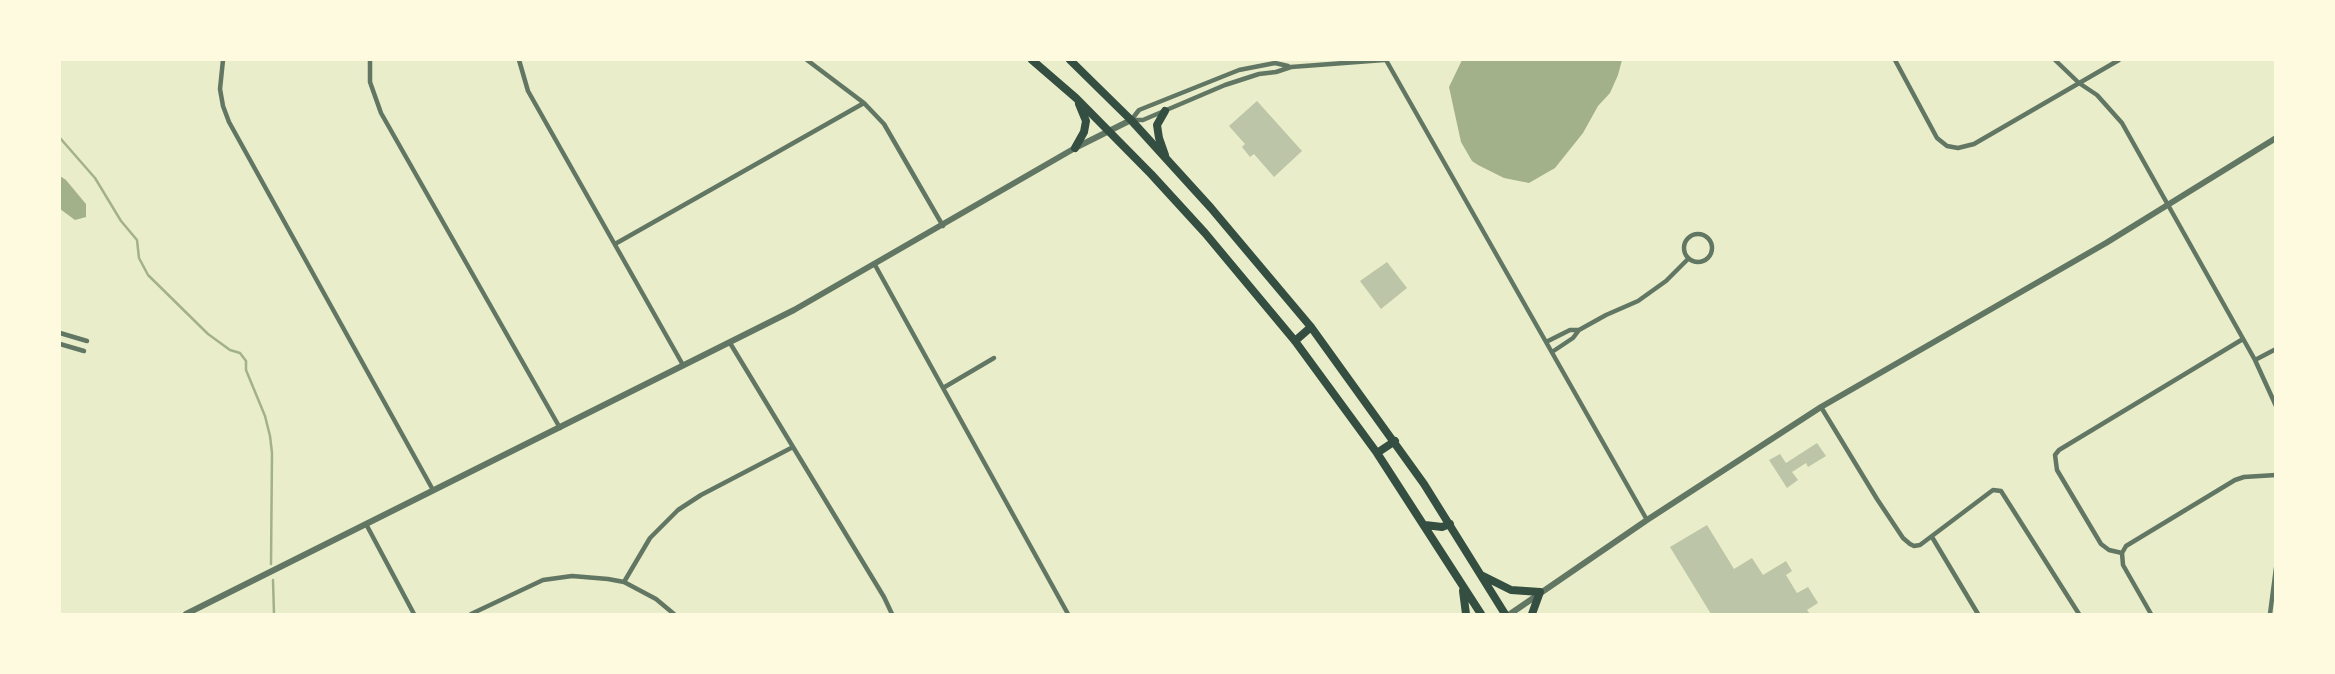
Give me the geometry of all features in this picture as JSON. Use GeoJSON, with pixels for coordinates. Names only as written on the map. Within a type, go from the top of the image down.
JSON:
{"type":"FeatureCollection","features":[{"type":"Feature","properties":{"kind":"highway"},"geometry":{"type":"LineString","coordinates":[[1032,60],[1109,130],[1205,233],[1295,341],[1377,453],[1480,614]]}},
{"type":"Feature","properties":{"kind":"highway"},"geometry":{"type":"LineString","coordinates":[[1070,60],[1131,120],[1254,257],[1311,327],[1395,441],[1508,614]]}},
{"type":"Feature","properties":{"kind":"highway"},"geometry":{"type":"LineString","coordinates":[[1075,148],[1086,121],[1076,99]]}},
{"type":"Feature","properties":{"kind":"highway"},"geometry":{"type":"LineString","coordinates":[[1166,111],[1157,125],[1158,138],[1167,161]]}},
{"type":"Feature","properties":{"kind":"highway"},"geometry":{"type":"LineString","coordinates":[[1295,341],[1311,327]]}},
{"type":"Feature","properties":{"kind":"highway"},"geometry":{"type":"LineString","coordinates":[[1377,453],[1395,441]]}},
{"type":"Feature","properties":{"kind":"highway"},"geometry":{"type":"LineString","coordinates":[[1425,525],[1442,527],[1450,524]]}},
{"type":"Feature","properties":{"kind":"highway"},"geometry":{"type":"LineString","coordinates":[[1482,576],[1511,590],[1540,592],[1532,614]]}},
{"type":"Feature","properties":{"kind":"highway"},"geometry":{"type":"LineString","coordinates":[[1462,584],[1466,614]]}},
{"type":"Feature","properties":{"kind":"street"},"geometry":{"type":"LineString","coordinates":[[223,60],[220,89],[229,122],[434,491]]}},
{"type":"Feature","properties":{"kind":"street"},"geometry":{"type":"LineString","coordinates":[[370,60],[370,82],[381,113],[559,428]]}},
{"type":"Feature","properties":{"kind":"street"},"geometry":{"type":"LineString","coordinates":[[520,60],[528,91],[684,366]]}},
{"type":"Feature","properties":{"kind":"street"},"geometry":{"type":"LineString","coordinates":[[807,60],[864,103],[884,124],[943,226]]}},
{"type":"Feature","properties":{"kind":"street"},"geometry":{"type":"LineString","coordinates":[[186,614],[730,343],[875,265],[1109,130],[1131,120],[1143,120],[1241,79],[1313,62],[1385,60],[1647,520]]}},
{"type":"Feature","properties":{"kind":"street"},"geometry":{"type":"LineString","coordinates":[[1895,60],[1937,138],[1947,146],[1958,148],[1974,144],[2119,60]]}},
{"type":"Feature","properties":{"kind":"street"},"geometry":{"type":"LineString","coordinates":[[2054,60],[2079,83],[2097,94],[2114,112],[2255,360],[2276,406]]}},
{"type":"Feature","properties":{"kind":"street"},"geometry":{"type":"LineString","coordinates":[[1131,120],[1139,110],[1239,70],[1275,63],[1291,67]]}},
{"type":"Feature","properties":{"kind":"street"},"geometry":{"type":"LineString","coordinates":[[614,244],[864,103]]}},
{"type":"Feature","properties":{"kind":"street"},"geometry":{"type":"LineString","coordinates":[[1508,614],[1821,407],[2169,205],[2276,138]]}},
{"type":"Feature","properties":{"kind":"street"},"geometry":{"type":"LineString","coordinates":[[1699,234],[1707,237],[1712,250],[1708,258],[1700,262],[1688,259],[1683,248],[1686,240],[1699,234]]}},
{"type":"Feature","properties":{"kind":"street"},"geometry":{"type":"LineString","coordinates":[[1546,342],[1570,330],[1579,330],[1638,301],[1666,281],[1688,259]]}},
{"type":"Feature","properties":{"kind":"street"},"geometry":{"type":"LineString","coordinates":[[875,265],[1068,614]]}},
{"type":"Feature","properties":{"kind":"street"},"geometry":{"type":"LineString","coordinates":[[1552,352],[1573,338],[1579,330]]}},
{"type":"Feature","properties":{"kind":"street"},"geometry":{"type":"LineString","coordinates":[[60,333],[87,341]]}},
{"type":"Feature","properties":{"kind":"street"},"geometry":{"type":"LineString","coordinates":[[2122,553],[2109,550],[2101,544],[2057,470],[2056,455],[2059,450],[2243,339]]}},
{"type":"Feature","properties":{"kind":"street"},"geometry":{"type":"LineString","coordinates":[[730,343],[892,614]]}},
{"type":"Feature","properties":{"kind":"street"},"geometry":{"type":"LineString","coordinates":[[60,344],[85,351]]}},
{"type":"Feature","properties":{"kind":"street"},"geometry":{"type":"LineString","coordinates":[[2255,360],[2276,349]]}},
{"type":"Feature","properties":{"kind":"street"},"geometry":{"type":"LineString","coordinates":[[943,388],[994,358]]}},
{"type":"Feature","properties":{"kind":"street"},"geometry":{"type":"LineString","coordinates":[[1821,407],[1903,538],[1914,546],[1920,545],[1993,490],[2001,491],[2079,614]]}},
{"type":"Feature","properties":{"kind":"street"},"geometry":{"type":"LineString","coordinates":[[624,582],[650,538],[678,510],[701,495],[793,447]]}},
{"type":"Feature","properties":{"kind":"street"},"geometry":{"type":"LineString","coordinates":[[2151,614],[2123,565],[2122,553],[2126,545],[2235,480],[2276,475]]}},
{"type":"Feature","properties":{"kind":"street"},"geometry":{"type":"LineString","coordinates":[[366,524],[414,614]]}},
{"type":"Feature","properties":{"kind":"street"},"geometry":{"type":"LineString","coordinates":[[1932,537],[1978,614]]}},
{"type":"Feature","properties":{"kind":"street"},"geometry":{"type":"LineString","coordinates":[[2270,614],[2276,568]]}},
{"type":"Feature","properties":{"kind":"street"},"geometry":{"type":"LineString","coordinates":[[471,614],[526,587],[556,577],[590,577],[624,582],[656,599],[674,614]]}},
{"type":"Feature","properties":{"kind":"shaded area"},"geometry":{"type":"Polygon","coordinates":[[[1462,60],[1622,60],[1610,93],[1598,106],[1583,133],[1555,168],[1529,183],[1504,178],[1478,165],[1472,161],[1461,142],[1449,87],[1462,60]]]}},
{"type":"Feature","properties":{"kind":"shaded area"},"geometry":{"type":"Polygon","coordinates":[[[60,176],[86,204],[86,217],[75,220],[60,209],[60,176]]]}},
{"type":"Feature","properties":{"kind":"building"},"geometry":{"type":"Polygon","coordinates":[[[1257,101],[1302,151],[1274,177],[1254,154],[1250,157],[1242,147],[1245,144],[1229,126],[1257,101]]]}},
{"type":"Feature","properties":{"kind":"building"},"geometry":{"type":"Polygon","coordinates":[[[1387,262],[1407,288],[1381,309],[1360,281],[1387,262]]]}},
{"type":"Feature","properties":{"kind":"building"},"geometry":{"type":"Polygon","coordinates":[[[1817,443],[1826,456],[1808,467],[1806,463],[1792,472],[1798,480],[1787,488],[1769,460],[1780,454],[1786,463],[1817,443]]]}},
{"type":"Feature","properties":{"kind":"building"},"geometry":{"type":"Polygon","coordinates":[[[1707,525],[1734,569],[1752,558],[1763,575],[1786,561],[1792,571],[1786,575],[1797,593],[1808,587],[1818,603],[1807,610],[1810,614],[1711,614],[1670,547],[1707,525]]]}},
{"type":"Feature","properties":{"kind":"waterway"},"geometry":{"type":"LineString","coordinates":[[60,138],[95,178],[121,221],[137,240],[139,258],[148,275],[208,334],[230,350],[240,353],[246,361],[246,370],[265,416],[270,436],[271,564]]}},
{"type":"Feature","properties":{"kind":"waterway"},"geometry":{"type":"LineString","coordinates":[[273,580],[274,614]]}}]}
